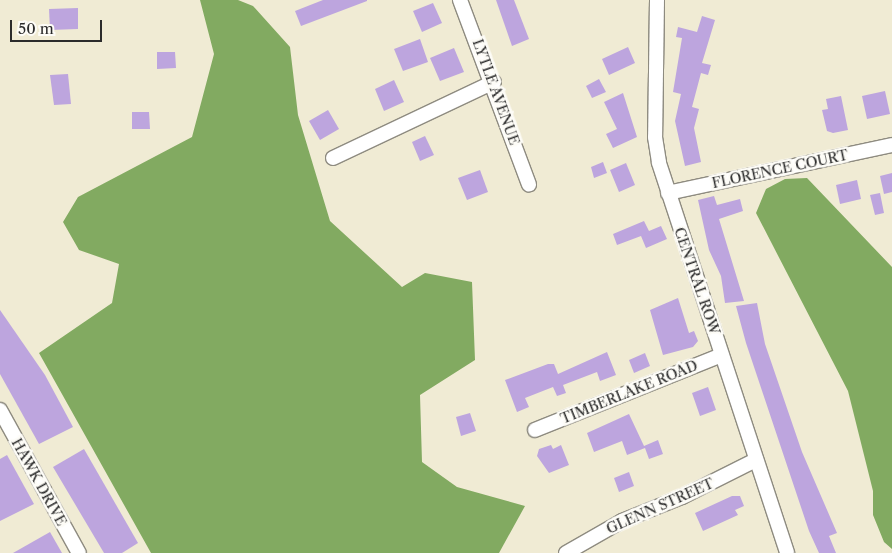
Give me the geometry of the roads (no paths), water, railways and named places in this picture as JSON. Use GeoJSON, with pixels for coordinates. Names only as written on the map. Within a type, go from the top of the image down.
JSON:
{"type":"FeatureCollection","features":[{"type":"Feature","properties":{"kind":"street","name":"LYTLE AVENUE"},"geometry":{"type":"LineString","coordinates":[[460,0],[494,82],[529,185]]}},
{"type":"Feature","properties":{"kind":"street","name":"CENTRAL ROW"},"geometry":{"type":"LineString","coordinates":[[657,0],[655,137],[668,192],[787,553]]}},
{"type":"Feature","properties":{"kind":"street"},"geometry":{"type":"LineString","coordinates":[[333,158],[494,82]]}},
{"type":"Feature","properties":{"kind":"street","name":"FLORENCE COURT"},"geometry":{"type":"LineString","coordinates":[[668,192],[892,145]]}},
{"type":"Feature","properties":{"kind":"street","name":"TIMBERLAKE ROAD"},"geometry":{"type":"LineString","coordinates":[[535,430],[722,355]]}},
{"type":"Feature","properties":{"kind":"street","name":"HAWK DRIVE"},"geometry":{"type":"LineString","coordinates":[[0,410],[79,553]]}},
{"type":"Feature","properties":{"kind":"street","name":"GLENN STREET"},"geometry":{"type":"LineString","coordinates":[[566,553],[622,521],[699,490],[756,460]]}}]}
